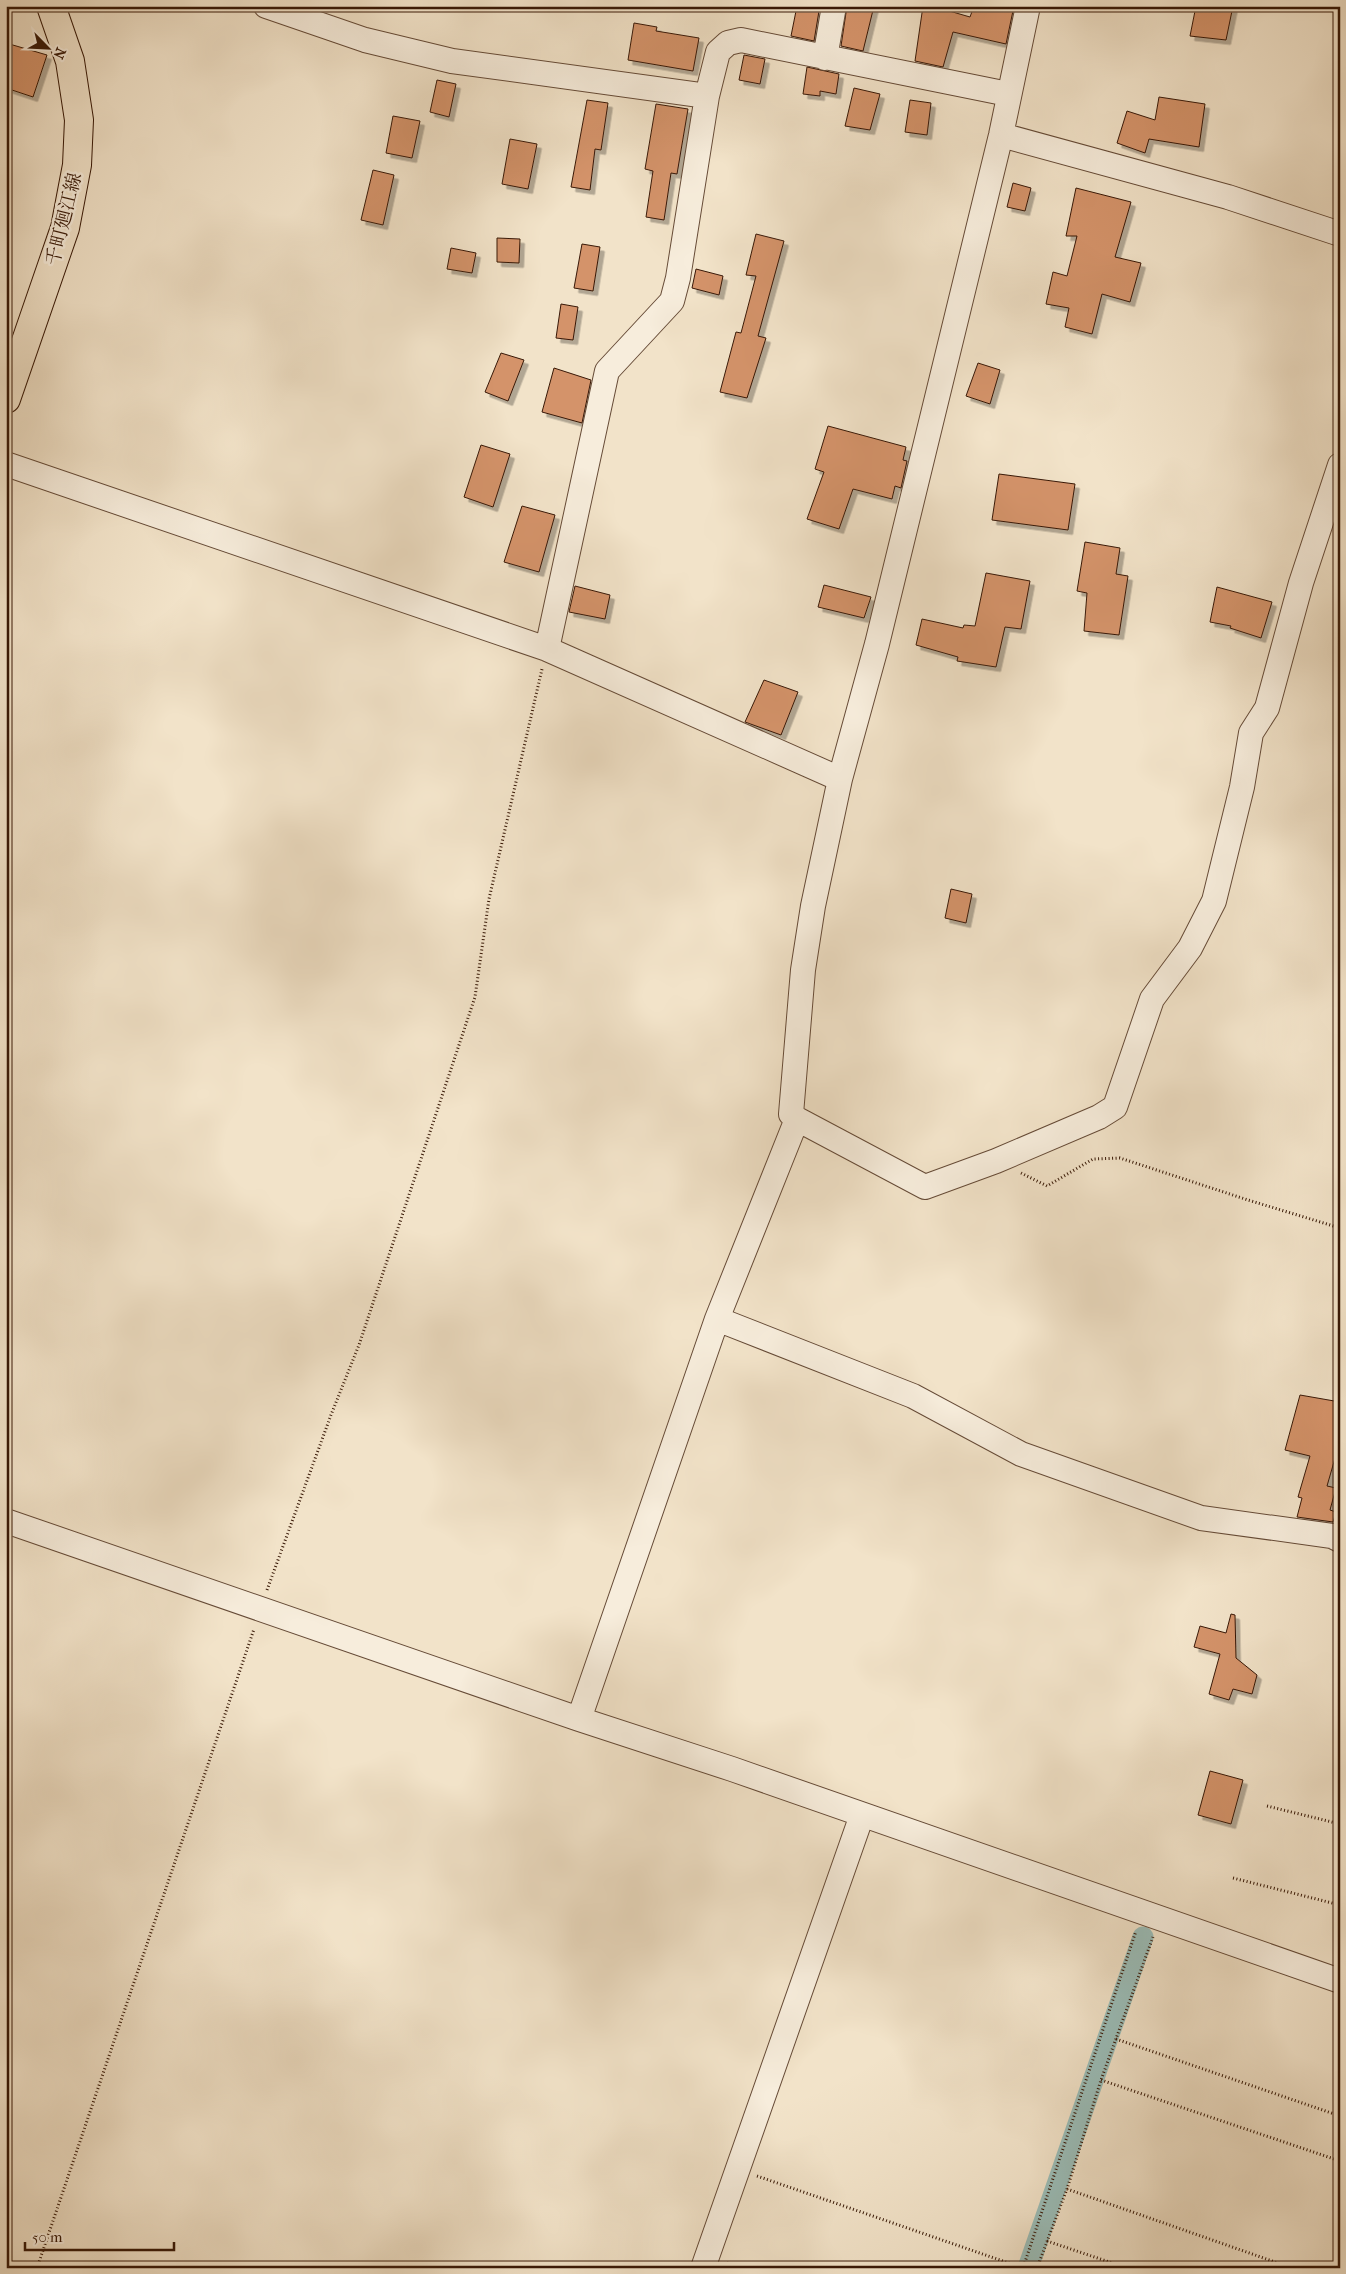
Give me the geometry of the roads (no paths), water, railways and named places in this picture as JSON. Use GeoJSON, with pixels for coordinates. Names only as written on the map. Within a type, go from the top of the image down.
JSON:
{"type":"FeatureCollection","features":[{"type":"Feature","properties":{"kind":"main road","name":"千町廻江線"},"geometry":{"type":"LineString","coordinates":[[6,398],[65,228],[77,165],[79,120],[70,61],[51,6]]}},
{"type":"Feature","properties":{"kind":"street"},"geometry":{"type":"LineString","coordinates":[[266,6],[364,40],[452,61],[707,96]]}},
{"type":"Feature","properties":{"kind":"street"},"geometry":{"type":"LineString","coordinates":[[825,58],[834,6]]}},
{"type":"Feature","properties":{"kind":"street"},"geometry":{"type":"LineString","coordinates":[[1028,6],[1008,94],[1001,135],[877,644],[840,779],[813,906],[803,970],[791,1114],[797,1119],[925,1187],[996,1161],[1099,1117],[1115,1107],[1152,999],[1190,948],[1214,901],[1242,787],[1252,733],[1267,708],[1301,583],[1340,465]]}},
{"type":"Feature","properties":{"kind":"street"},"geometry":{"type":"LineString","coordinates":[[547,648],[607,371],[672,301],[678,278],[707,96],[718,52],[723,46],[735,41],[1008,94]]}},
{"type":"Feature","properties":{"kind":"street"},"geometry":{"type":"LineString","coordinates":[[1001,135],[1228,196],[1340,234]]}},
{"type":"Feature","properties":{"kind":"street"},"geometry":{"type":"LineString","coordinates":[[6,464],[547,648],[840,779]]}},
{"type":"Feature","properties":{"kind":"street"},"geometry":{"type":"LineString","coordinates":[[579,1719],[717,1318],[797,1119]]}},
{"type":"Feature","properties":{"kind":"street"},"geometry":{"type":"LineString","coordinates":[[717,1318],[913,1396],[1021,1454],[1201,1518],[1332,1536],[1340,1540]]}},
{"type":"Feature","properties":{"kind":"street"},"geometry":{"type":"LineString","coordinates":[[6,1521],[1340,1981]]}},
{"type":"Feature","properties":{"kind":"street"},"geometry":{"type":"LineString","coordinates":[[703,2268],[862,1815]]}},
{"type":"Feature","properties":{"kind":"waterway"},"geometry":{"type":"LineString","coordinates":[[1028,2268],[1143,1937]]}}]}
